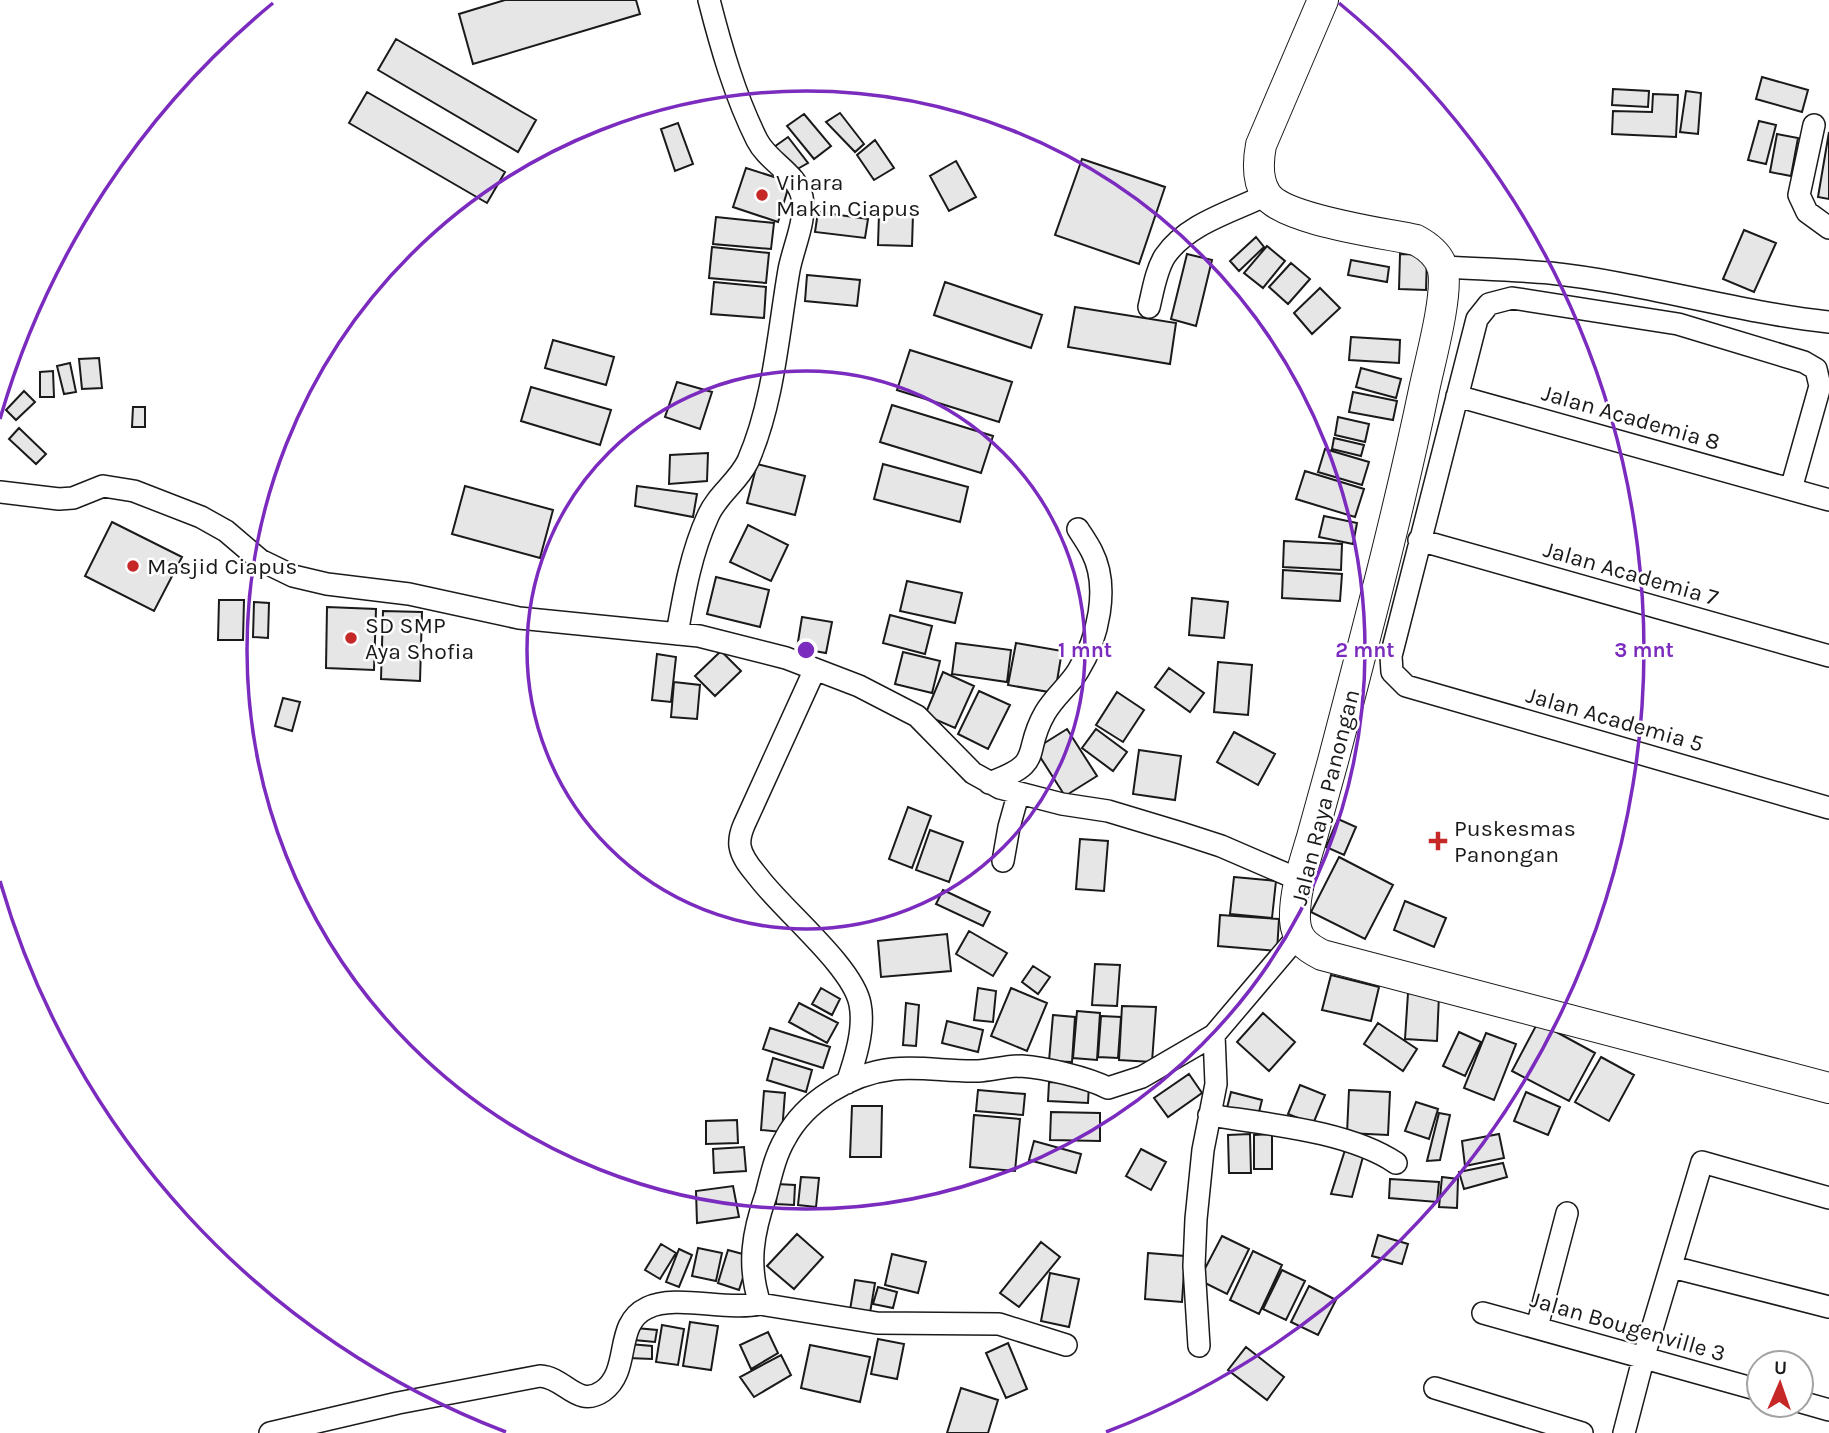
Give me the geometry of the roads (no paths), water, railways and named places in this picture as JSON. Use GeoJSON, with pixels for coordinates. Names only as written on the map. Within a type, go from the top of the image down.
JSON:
{"type":"FeatureCollection","features":[{"type":"Feature","properties":{"kind":"street"},"geometry":{"type":"LineString","coordinates":[[677,634],[684,593],[709,514],[742,471],[765,416],[803,204],[798,187],[769,158],[757,140],[726,60],[709,0]]}},
{"type":"Feature","properties":{"kind":"street"},"geometry":{"type":"LineString","coordinates":[[1323,0],[1261,145],[1260,172],[1266,195],[1285,210],[1416,240],[1428,246],[1443,267],[1550,273],[1780,316],[1829,322]]}},
{"type":"Feature","properties":{"kind":"street"},"geometry":{"type":"LineString","coordinates":[[1814,125],[1799,195],[1807,212],[1829,228]]}},
{"type":"Feature","properties":{"kind":"street"},"geometry":{"type":"LineString","coordinates":[[1149,307],[1164,258],[1177,243],[1215,217],[1266,195]]}},
{"type":"Feature","properties":{"kind":"street","name":"Jalan Raya Panongan"},"geometry":{"type":"LineString","coordinates":[[1443,267],[1437,327],[1398,505],[1329,778],[1300,880],[1295,920],[1298,936],[1307,947],[1322,955],[1829,1088]]}},
{"type":"Feature","properties":{"kind":"street"},"geometry":{"type":"LineString","coordinates":[[1419,540],[1477,319],[1489,304],[1511,298],[1678,324],[1804,362],[1816,369],[1820,386],[1791,489]]}},
{"type":"Feature","properties":{"kind":"street","name":"Jalan Academia 8"},"geometry":{"type":"LineString","coordinates":[[1457,396],[1829,500]]}},
{"type":"Feature","properties":{"kind":"street"},"geometry":{"type":"LineString","coordinates":[[0,492],[59,499],[73,498],[103,486],[134,491],[201,517],[226,531],[260,560],[293,576],[327,584],[409,594],[519,618],[677,634],[728,642],[786,658],[859,686],[917,716],[973,773],[989,783],[1018,795],[1108,811],[1181,833],[1221,846],[1300,880]]}},
{"type":"Feature","properties":{"kind":"street"},"geometry":{"type":"LineString","coordinates":[[989,783],[1005,777],[1028,762],[1045,713],[1078,671],[1093,636],[1101,602],[1099,576],[1093,554],[1078,529]]}},
{"type":"Feature","properties":{"kind":"street","name":"Jalan Academia 7"},"geometry":{"type":"LineString","coordinates":[[1419,540],[1829,656]]}},
{"type":"Feature","properties":{"kind":"street","name":"Jalan Academia 5"},"geometry":{"type":"LineString","coordinates":[[1419,540],[1391,656],[1392,672],[1406,685],[1829,808]]}},
{"type":"Feature","properties":{"kind":"street"},"geometry":{"type":"LineString","coordinates":[[815,669],[744,825],[740,846],[748,864],[773,896],[820,944],[856,988],[862,1021],[847,1083]]}},
{"type":"Feature","properties":{"kind":"street"},"geometry":{"type":"LineString","coordinates":[[1003,861],[1018,795]]}},
{"type":"Feature","properties":{"kind":"street"},"geometry":{"type":"LineString","coordinates":[[760,1304],[754,1285],[752,1248],[756,1225],[785,1139],[810,1107],[866,1074],[894,1069],[977,1071],[1021,1066],[1091,1080],[1108,1088],[1142,1077],[1214,1035],[1298,936]]}},
{"type":"Feature","properties":{"kind":"street"},"geometry":{"type":"LineString","coordinates":[[1199,1346],[1194,1266],[1199,1190],[1216,1084],[1214,1035]]}},
{"type":"Feature","properties":{"kind":"street"},"geometry":{"type":"LineString","coordinates":[[1209,1115],[1304,1130],[1378,1151],[1396,1163]]}},
{"type":"Feature","properties":{"kind":"street"},"geometry":{"type":"LineString","coordinates":[[1624,1433],[1644,1356],[1702,1163],[1829,1198]]}},
{"type":"Feature","properties":{"kind":"street"},"geometry":{"type":"LineString","coordinates":[[1537,1327],[1567,1213]]}},
{"type":"Feature","properties":{"kind":"street"},"geometry":{"type":"LineString","coordinates":[[1672,1267],[1829,1307]]}},
{"type":"Feature","properties":{"kind":"street"},"geometry":{"type":"LineString","coordinates":[[270,1433],[398,1403],[540,1376],[553,1378],[580,1397],[594,1396],[607,1388],[617,1375],[628,1326],[646,1308],[665,1303],[745,1307],[760,1304],[877,1323],[999,1324],[1066,1345]]}},
{"type":"Feature","properties":{"kind":"street","name":"Jalan Bougenville 3"},"geometry":{"type":"LineString","coordinates":[[1483,1313],[1745,1386]]}},
{"type":"Feature","properties":{"kind":"street"},"geometry":{"type":"LineString","coordinates":[[1435,1388],[1582,1433]]}},
{"type":"Feature","properties":{"kind":"place","name":"Vihara Makin Ciapus"},"geometry":{"type":"Point","coordinates":[762,195]}},
{"type":"Feature","properties":{"kind":"place","name":"Masjid Ciapus"},"geometry":{"type":"Point","coordinates":[133,566]}},
{"type":"Feature","properties":{"kind":"place","name":"SD SMP Aya Shofia"},"geometry":{"type":"Point","coordinates":[351,638]}},
{"type":"Feature","properties":{"kind":"place","name":"Puskesmas Panongan"},"geometry":{"type":"Point","coordinates":[1438,841]}}]}
